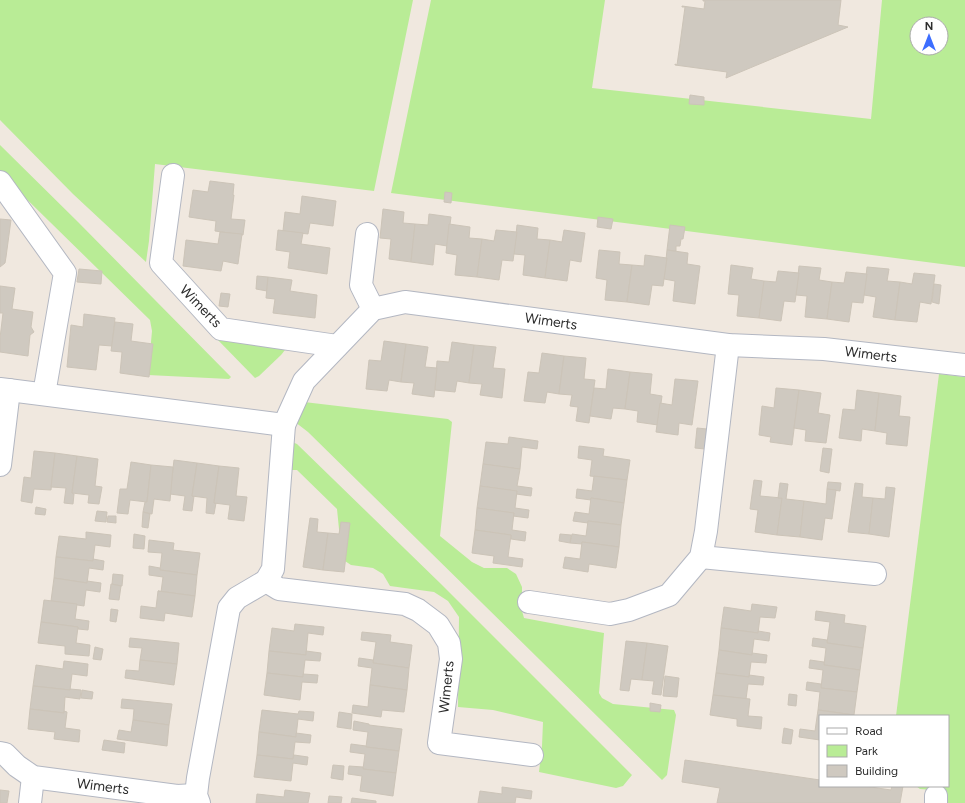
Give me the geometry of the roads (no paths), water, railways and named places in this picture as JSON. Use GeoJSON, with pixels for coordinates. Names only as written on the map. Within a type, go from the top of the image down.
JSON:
{"type":"FeatureCollection","features":[{"type":"Feature","properties":{"kind":"street","name":"Wimerts"},"geometry":{"type":"LineString","coordinates":[[173,175],[161,263],[221,329],[338,346]]}},
{"type":"Feature","properties":{"kind":"street"},"geometry":{"type":"LineString","coordinates":[[0,182],[64,273],[44,394]]}},
{"type":"Feature","properties":{"kind":"street"},"geometry":{"type":"LineString","coordinates":[[266,581],[273,569],[284,425],[304,381],[373,308],[361,285],[367,234]]}},
{"type":"Feature","properties":{"kind":"street","name":"Wimerts"},"geometry":{"type":"LineString","coordinates":[[373,308],[405,302],[728,345],[824,349],[965,365]]}},
{"type":"Feature","properties":{"kind":"street"},"geometry":{"type":"LineString","coordinates":[[529,602],[610,614],[629,610],[668,595],[701,557],[706,531],[728,345]]}},
{"type":"Feature","properties":{"kind":"street"},"geometry":{"type":"LineString","coordinates":[[0,465],[5,389],[284,425]]}},
{"type":"Feature","properties":{"kind":"street"},"geometry":{"type":"LineString","coordinates":[[701,557],[875,574]]}},
{"type":"Feature","properties":{"kind":"street","name":"Wimerts"},"geometry":{"type":"LineString","coordinates":[[0,753],[5,754],[17,766],[34,777],[198,799],[198,778],[229,608],[237,598],[266,581],[279,589],[405,604],[418,610],[438,625],[449,643],[450,659],[439,743],[532,755]]}},
{"type":"Feature","properties":{"kind":"street"},"geometry":{"type":"LineString","coordinates":[[30,803],[34,777]]}}]}
